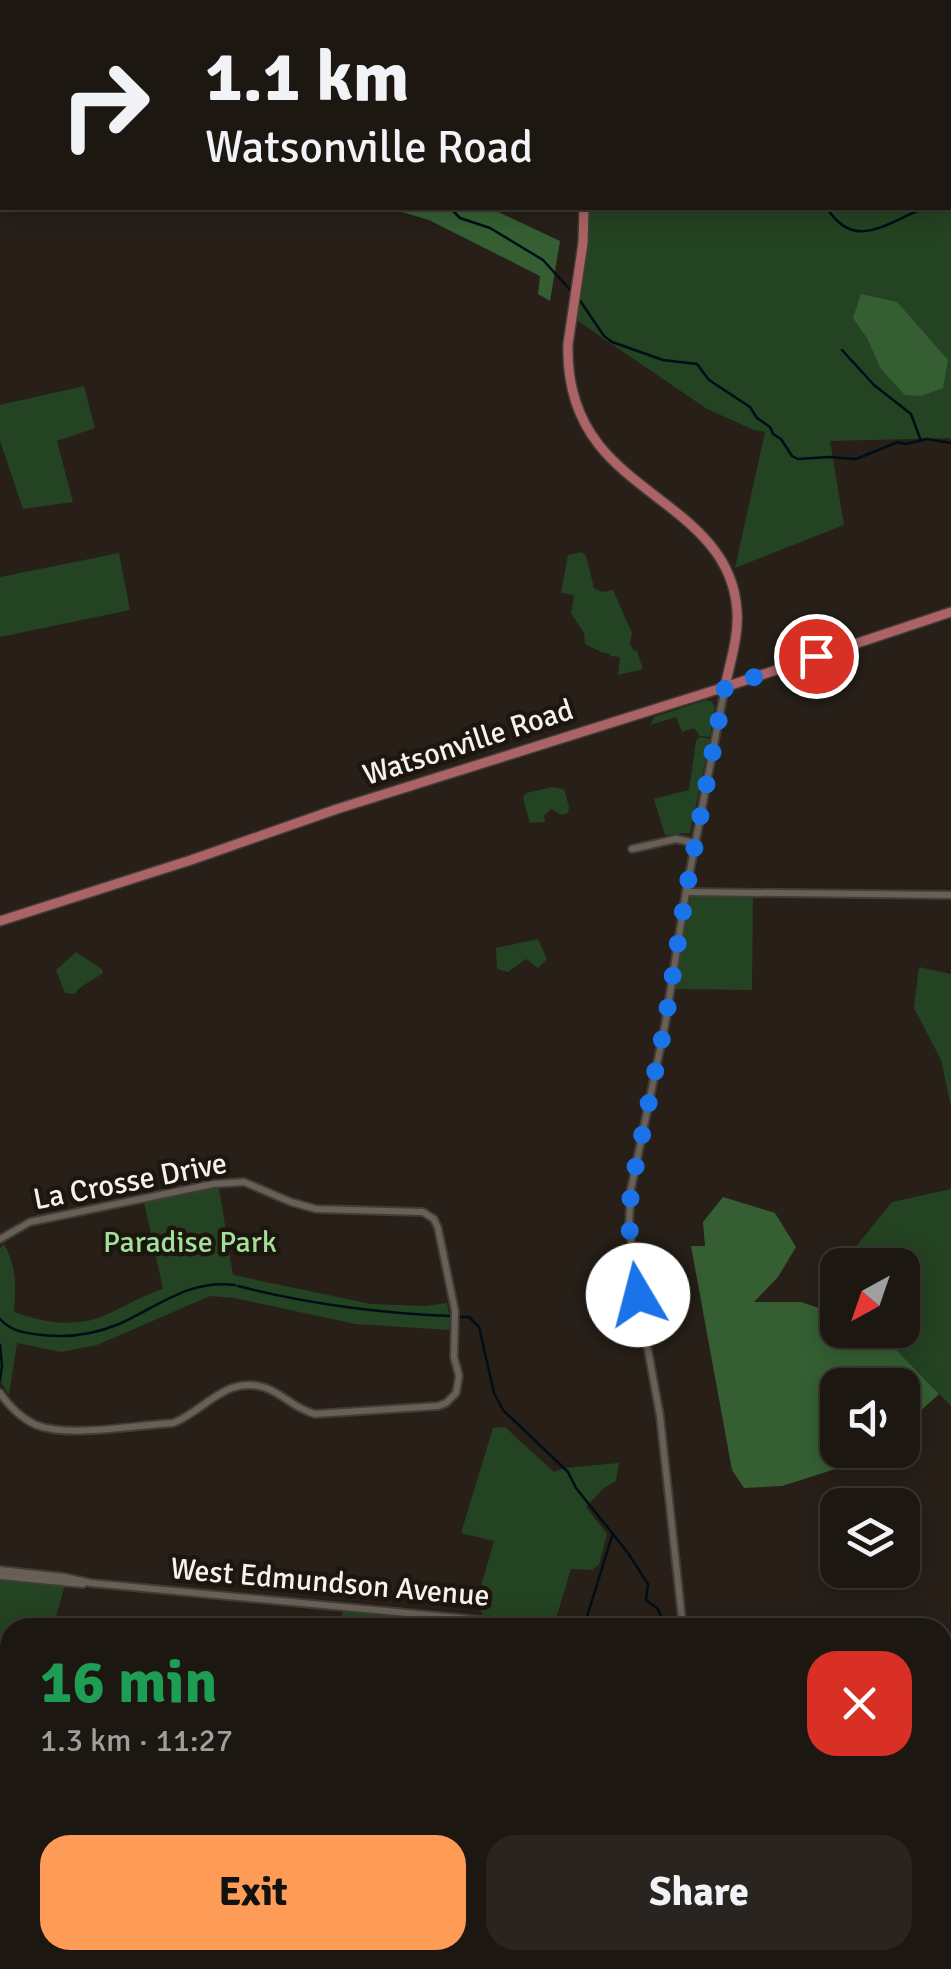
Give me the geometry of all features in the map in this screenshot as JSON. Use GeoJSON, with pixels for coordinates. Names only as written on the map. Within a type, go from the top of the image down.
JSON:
{"type":"FeatureCollection","features":[{"type":"Feature","properties":{"kind":"main road"},"geometry":{"type":"LineString","coordinates":[[584,210],[568,344],[574,398],[590,433],[613,460],[692,525],[726,566],[738,621],[725,687]]}},
{"type":"Feature","properties":{"kind":"main road","name":"Watsonville Road"},"geometry":{"type":"LineString","coordinates":[[0,921],[951,612]]}},
{"type":"Feature","properties":{"kind":"street"},"geometry":{"type":"LineString","coordinates":[[682,1618],[660,1416],[629,1225],[631,1189],[665,1024],[725,687]]}},
{"type":"Feature","properties":{"kind":"street"},"geometry":{"type":"LineString","coordinates":[[632,849],[676,838],[695,843]]}},
{"type":"Feature","properties":{"kind":"street"},"geometry":{"type":"LineString","coordinates":[[686,892],[951,896]]}},
{"type":"Feature","properties":{"kind":"street","name":"La Crosse Drive"},"geometry":{"type":"LineString","coordinates":[[0,1239],[30,1222],[213,1184],[244,1182],[316,1209],[423,1212],[434,1219],[438,1228],[454,1312],[454,1357],[459,1376],[456,1393],[446,1404],[438,1406],[315,1414],[299,1409],[264,1387],[251,1385],[224,1390],[188,1417],[172,1423],[70,1430],[31,1422],[10,1407],[0,1393]]}},
{"type":"Feature","properties":{"kind":"street","name":"West Edmundson Avenue"},"geometry":{"type":"LineString","coordinates":[[0,1573],[91,1582]]}},
{"type":"Feature","properties":{"kind":"street","name":"West Edmundson Avenue"},"geometry":{"type":"LineString","coordinates":[[0,1573],[461,1618]]}},
{"type":"Feature","properties":{"kind":"street"},"geometry":{"type":"LineString","coordinates":[[26,1578],[40,1574]]}},
{"type":"Feature","properties":{"kind":"green space"},"geometry":{"type":"Polygon","coordinates":[[[395,210],[494,210],[560,241],[550,301],[538,294],[540,276],[429,220],[395,210]]]}},
{"type":"Feature","properties":{"kind":"green space"},"geometry":{"type":"Polygon","coordinates":[[[588,210],[951,210],[951,438],[830,441],[844,525],[735,568],[765,432],[707,409],[575,319],[588,210]]]}},
{"type":"Feature","properties":{"kind":"green space"},"geometry":{"type":"Polygon","coordinates":[[[861,294],[897,302],[948,360],[943,388],[921,396],[905,395],[881,369],[853,318],[861,294]]]}},
{"type":"Feature","properties":{"kind":"green space"},"geometry":{"type":"Polygon","coordinates":[[[84,386],[95,428],[57,441],[73,502],[23,509],[0,441],[0,405],[84,386]]]}},
{"type":"Feature","properties":{"kind":"green space"},"geometry":{"type":"Polygon","coordinates":[[[582,552],[594,588],[602,592],[613,590],[643,669],[618,675],[620,657],[585,644],[584,633],[571,613],[574,595],[561,593],[568,555],[582,552]]]}},
{"type":"Feature","properties":{"kind":"green space"},"geometry":{"type":"Polygon","coordinates":[[[119,553],[130,610],[0,637],[0,577],[119,553]]]}},
{"type":"Feature","properties":{"kind":"green space"},"geometry":{"type":"Polygon","coordinates":[[[706,700],[715,707],[710,737],[700,736],[694,728],[682,732],[676,717],[650,725],[654,717],[706,700]]]}},
{"type":"Feature","properties":{"kind":"green space"},"geometry":{"type":"Polygon","coordinates":[[[700,737],[710,739],[690,833],[665,835],[654,799],[689,790],[696,741],[700,737]]]}},
{"type":"Feature","properties":{"kind":"green space"},"geometry":{"type":"Polygon","coordinates":[[[552,787],[564,789],[568,813],[562,815],[551,809],[544,816],[545,822],[530,823],[523,798],[526,793],[552,787]]]}},
{"type":"Feature","properties":{"kind":"green space"},"geometry":{"type":"Polygon","coordinates":[[[691,895],[753,896],[752,990],[674,989],[691,895]]]}},
{"type":"Feature","properties":{"kind":"green space"},"geometry":{"type":"Polygon","coordinates":[[[538,939],[547,959],[538,968],[526,959],[508,972],[497,969],[496,948],[538,939]]]}},
{"type":"Feature","properties":{"kind":"green space"},"geometry":{"type":"Polygon","coordinates":[[[76,952],[103,973],[75,994],[65,993],[56,970],[76,952]]]}},
{"type":"Feature","properties":{"kind":"green space"},"geometry":{"type":"Polygon","coordinates":[[[919,967],[951,974],[951,1107],[941,1060],[914,1008],[919,967]]]}},
{"type":"Feature","properties":{"kind":"green space","name":"Paradise Park"},"geometry":{"type":"Polygon","coordinates":[[[219,1188],[233,1275],[371,1304],[447,1303],[449,1330],[355,1324],[210,1296],[97,1345],[61,1352],[17,1343],[9,1395],[0,1380],[0,1248],[4,1244],[15,1277],[14,1312],[54,1322],[95,1319],[163,1289],[144,1202],[219,1188]]]}},
{"type":"Feature","properties":{"kind":"green space"},"geometry":{"type":"Polygon","coordinates":[[[951,1189],[951,1406],[920,1374],[920,1368],[914,1368],[895,1348],[920,1348],[920,1248],[855,1248],[892,1202],[951,1189]]]}},
{"type":"Feature","properties":{"kind":"green space"},"geometry":{"type":"Polygon","coordinates":[[[723,1197],[775,1213],[796,1247],[778,1277],[754,1302],[801,1302],[820,1308],[820,1348],[894,1348],[914,1368],[820,1368],[820,1468],[839,1468],[782,1486],[744,1488],[732,1470],[691,1246],[705,1246],[703,1222],[723,1197]]]}},
{"type":"Feature","properties":{"kind":"green space"},"geometry":{"type":"Polygon","coordinates":[[[920,1374],[939,1394],[920,1411],[920,1374]]]}},
{"type":"Feature","properties":{"kind":"green space"},"geometry":{"type":"Polygon","coordinates":[[[505,1427],[554,1472],[619,1463],[616,1481],[586,1507],[607,1534],[599,1565],[592,1570],[571,1569],[556,1618],[483,1615],[476,1603],[494,1541],[461,1533],[493,1428],[505,1427]]]}},
{"type":"Feature","properties":{"kind":"green space"},"geometry":{"type":"Polygon","coordinates":[[[0,1578],[65,1585],[56,1618],[0,1618],[0,1578]]]}},
{"type":"Feature","properties":{"kind":"green space"},"geometry":{"type":"Polygon","coordinates":[[[343,1610],[426,1618],[342,1618],[343,1610]]]}},
{"type":"Feature","properties":{"kind":"waterway"},"geometry":{"type":"LineString","coordinates":[[829,210],[849,229],[861,231],[885,226],[921,210]]}},
{"type":"Feature","properties":{"kind":"waterway"},"geometry":{"type":"LineString","coordinates":[[454,212],[460,218],[490,228],[543,260],[573,293]]}},
{"type":"Feature","properties":{"kind":"waterway"},"geometry":{"type":"LineString","coordinates":[[579,299],[612,342],[663,360],[697,364],[709,380],[750,407],[798,459],[856,459],[898,442],[927,439],[951,443]]}},
{"type":"Feature","properties":{"kind":"waterway"},"geometry":{"type":"LineString","coordinates":[[842,350],[874,385],[911,414],[921,441]]}},
{"type":"Feature","properties":{"kind":"waterway"},"geometry":{"type":"LineString","coordinates":[[0,1319],[24,1332],[52,1336],[81,1334],[119,1324],[189,1290],[235,1285]]}},
{"type":"Feature","properties":{"kind":"waterway"},"geometry":{"type":"LineString","coordinates":[[238,1286],[343,1307],[450,1316]]}},
{"type":"Feature","properties":{"kind":"waterway"},"geometry":{"type":"LineString","coordinates":[[460,1317],[469,1317],[479,1327],[494,1393],[503,1410],[568,1472],[648,1584],[646,1600],[658,1609],[661,1618]]}},
{"type":"Feature","properties":{"kind":"waterway"},"geometry":{"type":"LineString","coordinates":[[0,1345],[0,1380]]}},
{"type":"Feature","properties":{"kind":"waterway"},"geometry":{"type":"LineString","coordinates":[[586,1618],[613,1533]]}},
{"type":"Feature","properties":{"kind":"route"},"geometry":{"type":"LineString","coordinates":[[638,1295],[629,1225],[631,1189],[665,1024],[725,687],[816,656]]}}]}
